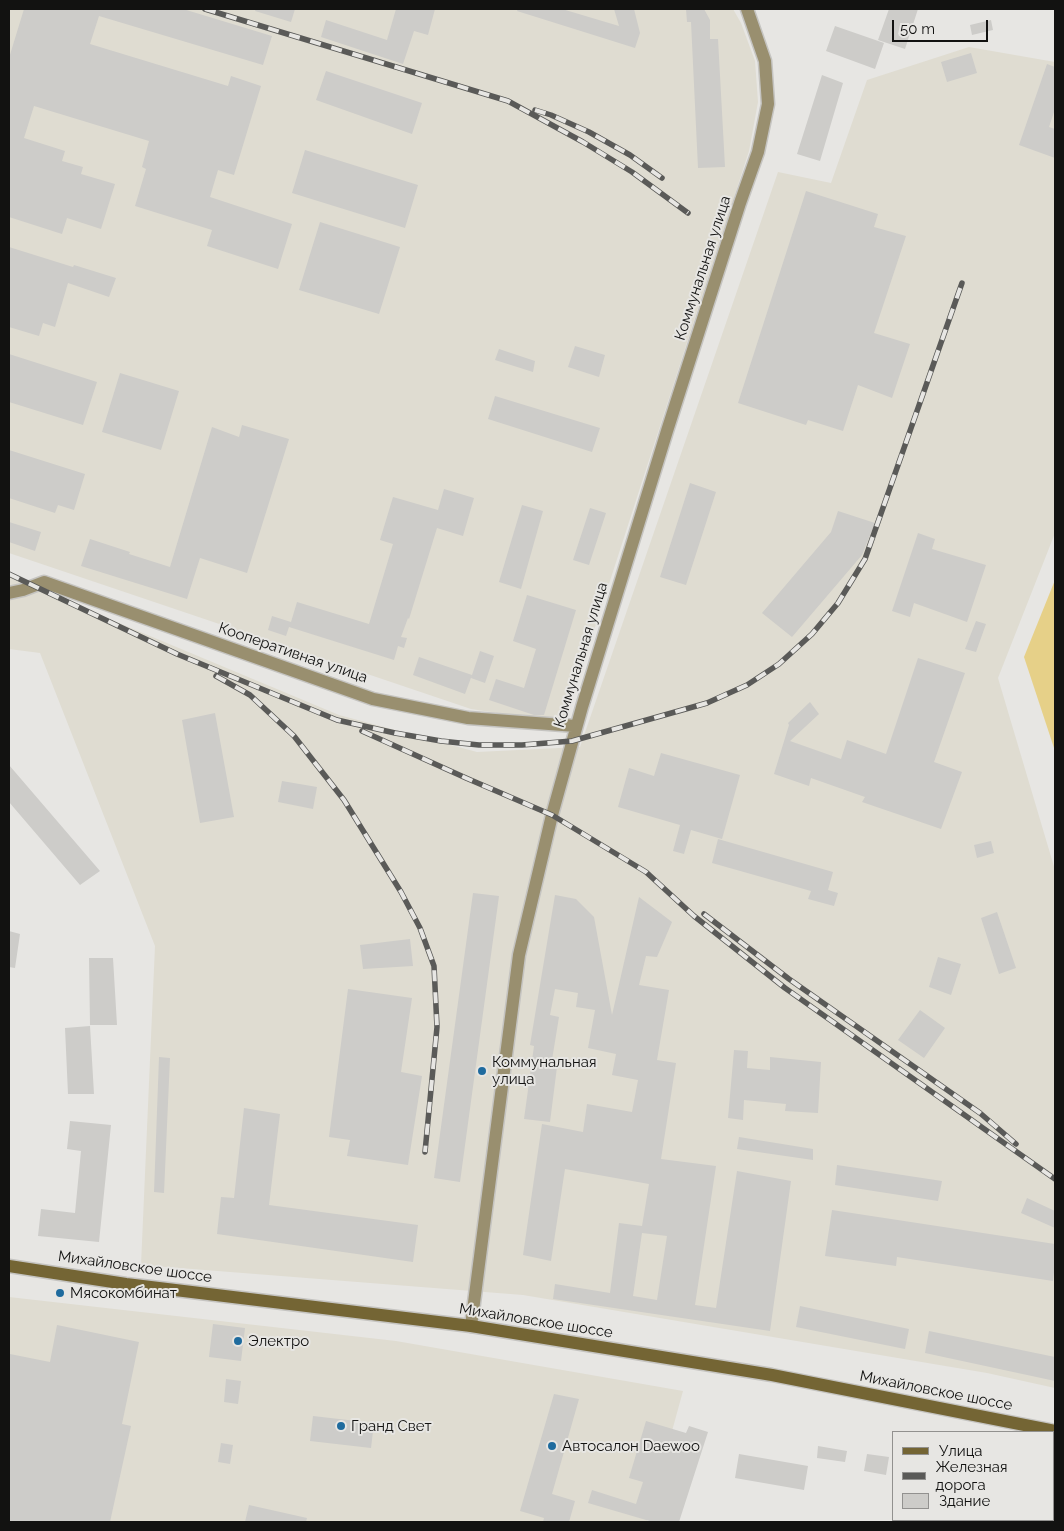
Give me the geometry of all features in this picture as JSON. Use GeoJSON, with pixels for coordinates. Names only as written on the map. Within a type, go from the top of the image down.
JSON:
{"type":"FeatureCollection","features":[{"type":"Feature","properties":{"kind":"main road","name":"Михайловское шоссе"},"geometry":{"type":"LineString","coordinates":[[9,1266],[134,1285],[471,1326],[772,1375],[1055,1431]]}},
{"type":"Feature","properties":{"kind":"street","name":"Коммунальная улица"},"geometry":{"type":"LineString","coordinates":[[471,1326],[519,955],[552,815],[576,726],[667,431],[758,152],[768,104],[766,61],[747,9]]}},
{"type":"Feature","properties":{"kind":"street","name":"Кооперативная улица"},"geometry":{"type":"LineString","coordinates":[[9,593],[24,590],[44,582],[374,699],[468,718],[576,726]]}},
{"type":"Feature","properties":{"kind":"shaded area"},"geometry":{"type":"Polygon","coordinates":[[[9,9],[733,9],[741,23],[755,61],[758,102],[749,151],[564,723],[471,709],[9,553],[9,9]]]}},
{"type":"Feature","properties":{"kind":"shaded area"},"geometry":{"type":"Polygon","coordinates":[[[969,47],[1055,62],[1055,533],[998,678],[1055,870],[1055,1388],[987,1373],[523,1295],[141,1265],[155,946],[40,653],[9,649],[9,577],[339,715],[477,752],[580,747],[778,172],[831,183],[867,80],[969,47]]]}},
{"type":"Feature","properties":{"kind":"shaded area"},"geometry":{"type":"Polygon","coordinates":[[[1055,580],[1055,751],[1024,657],[1055,580]]]}},
{"type":"Feature","properties":{"kind":"shaded area"},"geometry":{"type":"Polygon","coordinates":[[[9,1297],[396,1341],[683,1391],[647,1522],[9,1522],[9,1297]]]}},
{"type":"Feature","properties":{"kind":"shaded area"},"geometry":{"type":"Polygon","coordinates":[[[1055,1454],[1055,1522],[1012,1522],[1054,1521],[1055,1454]]]}},
{"type":"Feature","properties":{"kind":"building"},"geometry":{"type":"Polygon","coordinates":[[[24,9],[183,9],[272,36],[263,65],[99,16],[90,44],[228,86],[231,76],[261,86],[234,175],[218,170],[210,197],[292,224],[278,269],[207,246],[212,230],[135,206],[146,169],[142,167],[149,141],[34,106],[24,138],[65,151],[62,161],[83,167],[81,174],[115,184],[101,229],[67,218],[62,234],[9,217],[9,58],[24,9]]]}},
{"type":"Feature","properties":{"kind":"building"},"geometry":{"type":"Polygon","coordinates":[[[256,9],[295,9],[291,22],[255,11],[256,9]]]}},
{"type":"Feature","properties":{"kind":"building"},"geometry":{"type":"Polygon","coordinates":[[[396,9],[435,9],[428,35],[414,31],[403,64],[321,37],[326,20],[387,40],[396,9]]]}},
{"type":"Feature","properties":{"kind":"building"},"geometry":{"type":"Polygon","coordinates":[[[518,9],[562,9],[619,26],[614,9],[634,9],[640,33],[635,48],[517,11],[518,9]]]}},
{"type":"Feature","properties":{"kind":"building"},"geometry":{"type":"Polygon","coordinates":[[[686,9],[704,9],[710,20],[710,39],[718,39],[725,167],[698,168],[691,22],[687,22],[686,9]]]}},
{"type":"Feature","properties":{"kind":"building"},"geometry":{"type":"Polygon","coordinates":[[[889,9],[918,9],[905,49],[878,40],[889,9]]]}},
{"type":"Feature","properties":{"kind":"building"},"geometry":{"type":"Polygon","coordinates":[[[991,20],[993,30],[972,35],[970,25],[991,20]]]}},
{"type":"Feature","properties":{"kind":"building"},"geometry":{"type":"Polygon","coordinates":[[[835,26],[884,43],[875,69],[826,51],[835,26]]]}},
{"type":"Feature","properties":{"kind":"building"},"geometry":{"type":"Polygon","coordinates":[[[971,53],[977,73],[947,82],[941,62],[971,53]]]}},
{"type":"Feature","properties":{"kind":"building"},"geometry":{"type":"Polygon","coordinates":[[[1047,64],[1055,67],[1055,109],[1049,127],[1055,129],[1055,158],[1019,145],[1047,64]]]}},
{"type":"Feature","properties":{"kind":"building"},"geometry":{"type":"Polygon","coordinates":[[[326,71],[422,103],[412,134],[316,100],[326,71]]]}},
{"type":"Feature","properties":{"kind":"building"},"geometry":{"type":"Polygon","coordinates":[[[822,75],[843,83],[820,161],[797,154],[822,75]]]}},
{"type":"Feature","properties":{"kind":"building"},"geometry":{"type":"Polygon","coordinates":[[[305,150],[418,185],[405,228],[292,193],[305,150]]]}},
{"type":"Feature","properties":{"kind":"building"},"geometry":{"type":"Polygon","coordinates":[[[806,191],[878,214],[874,227],[906,236],[874,333],[910,344],[892,398],[858,385],[843,431],[808,420],[806,425],[738,403],[806,191]]]}},
{"type":"Feature","properties":{"kind":"building"},"geometry":{"type":"Polygon","coordinates":[[[320,222],[400,247],[379,314],[299,290],[320,222]]]}},
{"type":"Feature","properties":{"kind":"building"},"geometry":{"type":"Polygon","coordinates":[[[9,247],[116,278],[109,297],[68,283],[55,327],[43,323],[39,336],[9,327],[9,247]]]}},
{"type":"Feature","properties":{"kind":"building"},"geometry":{"type":"Polygon","coordinates":[[[575,346],[605,355],[599,377],[568,367],[575,346]]]}},
{"type":"Feature","properties":{"kind":"building"},"geometry":{"type":"Polygon","coordinates":[[[499,349],[535,361],[533,372],[495,360],[499,349]]]}},
{"type":"Feature","properties":{"kind":"building"},"geometry":{"type":"Polygon","coordinates":[[[9,354],[97,382],[83,425],[9,402],[9,354]]]}},
{"type":"Feature","properties":{"kind":"building"},"geometry":{"type":"Polygon","coordinates":[[[120,373],[179,391],[161,450],[102,432],[120,373]]]}},
{"type":"Feature","properties":{"kind":"building"},"geometry":{"type":"Polygon","coordinates":[[[495,396],[600,428],[592,452],[488,419],[495,396]]]}},
{"type":"Feature","properties":{"kind":"building"},"geometry":{"type":"Polygon","coordinates":[[[242,425],[289,439],[247,573],[200,558],[187,599],[81,566],[90,539],[170,567],[212,427],[239,437],[242,425]]]}},
{"type":"Feature","properties":{"kind":"building"},"geometry":{"type":"Polygon","coordinates":[[[9,450],[85,474],[74,510],[58,505],[55,513],[9,498],[9,450]]]}},
{"type":"Feature","properties":{"kind":"building"},"geometry":{"type":"Polygon","coordinates":[[[690,483],[716,492],[686,585],[660,577],[690,483]]]}},
{"type":"Feature","properties":{"kind":"building"},"geometry":{"type":"Polygon","coordinates":[[[444,489],[474,498],[463,536],[437,528],[409,619],[401,637],[407,638],[404,648],[398,646],[394,660],[289,627],[286,636],[268,630],[272,616],[291,622],[297,602],[369,624],[393,544],[380,540],[393,497],[438,510],[444,489]]]}},
{"type":"Feature","properties":{"kind":"building"},"geometry":{"type":"Polygon","coordinates":[[[522,505],[543,511],[521,589],[499,582],[522,505]]]}},
{"type":"Feature","properties":{"kind":"building"},"geometry":{"type":"Polygon","coordinates":[[[590,508],[606,513],[589,565],[573,560],[590,508]]]}},
{"type":"Feature","properties":{"kind":"building"},"geometry":{"type":"Polygon","coordinates":[[[838,511],[875,523],[862,555],[792,637],[762,613],[831,532],[838,511]]]}},
{"type":"Feature","properties":{"kind":"building"},"geometry":{"type":"Polygon","coordinates":[[[9,522],[41,532],[35,551],[9,542],[9,522]]]}},
{"type":"Feature","properties":{"kind":"building"},"geometry":{"type":"Polygon","coordinates":[[[918,533],[935,539],[932,549],[986,565],[967,622],[914,603],[910,617],[892,611],[918,533]]]}},
{"type":"Feature","properties":{"kind":"building"},"geometry":{"type":"Polygon","coordinates":[[[527,595],[576,610],[544,715],[534,715],[489,700],[496,679],[524,688],[536,649],[513,641],[527,595]]]}},
{"type":"Feature","properties":{"kind":"building"},"geometry":{"type":"Polygon","coordinates":[[[976,621],[986,624],[976,652],[965,649],[976,621]]]}},
{"type":"Feature","properties":{"kind":"building"},"geometry":{"type":"Polygon","coordinates":[[[480,651],[494,656],[485,683],[471,678],[480,651]]]}},
{"type":"Feature","properties":{"kind":"building"},"geometry":{"type":"Polygon","coordinates":[[[419,657],[472,675],[465,694],[413,675],[419,657]]]}},
{"type":"Feature","properties":{"kind":"building"},"geometry":{"type":"Polygon","coordinates":[[[918,658],[965,673],[934,762],[962,772],[941,829],[862,802],[865,797],[811,778],[809,786],[774,774],[788,723],[810,702],[819,714],[790,741],[841,759],[847,740],[886,754],[918,658]]]}},
{"type":"Feature","properties":{"kind":"building"},"geometry":{"type":"Polygon","coordinates":[[[215,713],[234,817],[200,823],[182,720],[215,713]]]}},
{"type":"Feature","properties":{"kind":"building"},"geometry":{"type":"Polygon","coordinates":[[[661,753],[740,775],[722,839],[691,830],[684,854],[673,851],[680,825],[618,807],[629,768],[654,776],[661,753]]]}},
{"type":"Feature","properties":{"kind":"building"},"geometry":{"type":"Polygon","coordinates":[[[9,765],[100,871],[80,885],[9,802],[9,765]]]}},
{"type":"Feature","properties":{"kind":"building"},"geometry":{"type":"Polygon","coordinates":[[[282,781],[317,787],[313,809],[278,802],[282,781]]]}},
{"type":"Feature","properties":{"kind":"building"},"geometry":{"type":"Polygon","coordinates":[[[718,839],[833,872],[828,890],[838,893],[834,906],[808,899],[811,891],[712,863],[718,839]]]}},
{"type":"Feature","properties":{"kind":"building"},"geometry":{"type":"Polygon","coordinates":[[[991,841],[994,853],[977,858],[974,845],[991,841]]]}},
{"type":"Feature","properties":{"kind":"building"},"geometry":{"type":"Polygon","coordinates":[[[473,893],[499,896],[460,1182],[434,1178],[473,893]]]}},
{"type":"Feature","properties":{"kind":"building"},"geometry":{"type":"Polygon","coordinates":[[[555,895],[576,899],[594,917],[612,1015],[639,897],[672,922],[657,957],[646,956],[639,985],[669,990],[657,1060],[676,1063],[661,1159],[716,1166],[695,1305],[716,1308],[737,1171],[791,1181],[770,1331],[553,1299],[555,1284],[610,1293],[619,1223],[642,1226],[649,1184],[565,1169],[551,1261],[523,1255],[542,1124],[583,1132],[587,1104],[632,1112],[638,1080],[612,1075],[616,1054],[588,1048],[595,1010],[576,1007],[578,993],[555,989],[550,1015],[559,1017],[551,1066],[557,1067],[550,1122],[524,1119],[534,1046],[530,1045],[555,895]],[[642,1233],[633,1296],[657,1300],[667,1236],[642,1233]]]}},
{"type":"Feature","properties":{"kind":"building"},"geometry":{"type":"Polygon","coordinates":[[[997,912],[1016,968],[999,974],[981,918],[997,912]]]}},
{"type":"Feature","properties":{"kind":"building"},"geometry":{"type":"Polygon","coordinates":[[[9,931],[20,934],[15,968],[9,967],[9,931]]]}},
{"type":"Feature","properties":{"kind":"building"},"geometry":{"type":"Polygon","coordinates":[[[410,939],[413,966],[363,969],[360,945],[410,939]]]}},
{"type":"Feature","properties":{"kind":"building"},"geometry":{"type":"Polygon","coordinates":[[[938,957],[961,964],[951,995],[929,987],[938,957]]]}},
{"type":"Feature","properties":{"kind":"building"},"geometry":{"type":"Polygon","coordinates":[[[89,958],[113,958],[117,1025],[90,1025],[89,958]]]}},
{"type":"Feature","properties":{"kind":"building"},"geometry":{"type":"Polygon","coordinates":[[[348,989],[412,998],[401,1072],[422,1076],[408,1165],[347,1156],[350,1140],[329,1137],[348,989]]]}},
{"type":"Feature","properties":{"kind":"building"},"geometry":{"type":"Polygon","coordinates":[[[920,1010],[945,1028],[924,1058],[898,1040],[920,1010]]]}},
{"type":"Feature","properties":{"kind":"building"},"geometry":{"type":"Polygon","coordinates":[[[90,1026],[94,1094],[68,1094],[65,1028],[90,1026]]]}},
{"type":"Feature","properties":{"kind":"building"},"geometry":{"type":"Polygon","coordinates":[[[734,1050],[748,1051],[747,1068],[770,1070],[770,1057],[821,1062],[818,1113],[785,1111],[786,1104],[744,1100],[743,1120],[728,1118],[734,1050]]]}},
{"type":"Feature","properties":{"kind":"building"},"geometry":{"type":"Polygon","coordinates":[[[159,1057],[170,1058],[164,1193],[154,1192],[159,1057]]]}},
{"type":"Feature","properties":{"kind":"building"},"geometry":{"type":"Polygon","coordinates":[[[244,1108],[280,1114],[269,1205],[418,1225],[413,1262],[217,1234],[221,1197],[234,1198],[244,1108]]]}},
{"type":"Feature","properties":{"kind":"building"},"geometry":{"type":"Polygon","coordinates":[[[70,1121],[111,1125],[99,1242],[38,1236],[41,1209],[75,1213],[81,1151],[67,1149],[70,1121]]]}},
{"type":"Feature","properties":{"kind":"building"},"geometry":{"type":"Polygon","coordinates":[[[739,1137],[813,1149],[813,1160],[737,1149],[739,1137]]]}},
{"type":"Feature","properties":{"kind":"building"},"geometry":{"type":"Polygon","coordinates":[[[837,1165],[942,1181],[938,1201],[835,1185],[837,1165]]]}},
{"type":"Feature","properties":{"kind":"building"},"geometry":{"type":"Polygon","coordinates":[[[1027,1198],[1055,1211],[1055,1228],[1021,1213],[1027,1198]]]}},
{"type":"Feature","properties":{"kind":"building"},"geometry":{"type":"Polygon","coordinates":[[[832,1210],[1055,1244],[1053,1281],[897,1257],[896,1266],[825,1256],[832,1210]]]}},
{"type":"Feature","properties":{"kind":"building"},"geometry":{"type":"Polygon","coordinates":[[[800,1306],[909,1329],[905,1349],[796,1327],[800,1306]]]}},
{"type":"Feature","properties":{"kind":"building"},"geometry":{"type":"Polygon","coordinates":[[[213,1324],[245,1328],[241,1361],[209,1357],[213,1324]]]}},
{"type":"Feature","properties":{"kind":"building"},"geometry":{"type":"Polygon","coordinates":[[[57,1325],[139,1342],[122,1424],[131,1426],[110,1522],[9,1522],[10,1354],[50,1362],[57,1325]]]}},
{"type":"Feature","properties":{"kind":"building"},"geometry":{"type":"Polygon","coordinates":[[[929,1331],[1055,1357],[1055,1381],[925,1353],[929,1331]]]}},
{"type":"Feature","properties":{"kind":"building"},"geometry":{"type":"Polygon","coordinates":[[[226,1379],[241,1381],[238,1404],[224,1402],[226,1379]]]}},
{"type":"Feature","properties":{"kind":"building","name":"Автосалон Daewoo"},"geometry":{"type":"Polygon","coordinates":[[[554,1394],[579,1399],[552,1494],[575,1501],[569,1522],[543,1522],[544,1518],[520,1511],[554,1394]]]}},
{"type":"Feature","properties":{"kind":"building"},"geometry":{"type":"Polygon","coordinates":[[[313,1416],[374,1423],[371,1448],[310,1441],[313,1416]]]}},
{"type":"Feature","properties":{"kind":"building"},"geometry":{"type":"Polygon","coordinates":[[[646,1421],[686,1433],[689,1426],[708,1432],[679,1522],[653,1522],[588,1503],[592,1490],[636,1504],[643,1482],[629,1478],[646,1421]]]}},
{"type":"Feature","properties":{"kind":"building"},"geometry":{"type":"Polygon","coordinates":[[[221,1443],[233,1445],[230,1464],[218,1462],[221,1443]]]}},
{"type":"Feature","properties":{"kind":"building"},"geometry":{"type":"Polygon","coordinates":[[[818,1446],[847,1451],[845,1462],[817,1458],[818,1446]]]}},
{"type":"Feature","properties":{"kind":"building"},"geometry":{"type":"Polygon","coordinates":[[[739,1454],[808,1466],[804,1490],[735,1478],[739,1454]]]}},
{"type":"Feature","properties":{"kind":"building"},"geometry":{"type":"Polygon","coordinates":[[[867,1454],[889,1457],[886,1475],[864,1471],[867,1454]]]}},
{"type":"Feature","properties":{"kind":"building"},"geometry":{"type":"Polygon","coordinates":[[[249,1505],[307,1518],[306,1522],[245,1522],[249,1505]]]}},
{"type":"Feature","properties":{"kind":"railway"},"geometry":{"type":"LineString","coordinates":[[205,9],[508,101],[583,142],[632,172],[688,213]]}},
{"type":"Feature","properties":{"kind":"railway"},"geometry":{"type":"LineString","coordinates":[[535,110],[589,132],[630,155],[662,178]]}},
{"type":"Feature","properties":{"kind":"railway"},"geometry":{"type":"LineString","coordinates":[[9,574],[177,654],[337,720],[395,733],[479,745],[522,745],[572,741],[707,703],[747,685],[779,664],[812,634],[838,603],[865,559],[962,283]]}},
{"type":"Feature","properties":{"kind":"railway"},"geometry":{"type":"LineString","coordinates":[[216,676],[250,695],[294,736],[344,800],[401,892],[420,928],[434,966],[437,1027],[425,1152]]}},
{"type":"Feature","properties":{"kind":"railway"},"geometry":{"type":"LineString","coordinates":[[362,731],[552,815],[646,872],[694,916],[785,988],[1055,1179]]}},
{"type":"Feature","properties":{"kind":"railway"},"geometry":{"type":"LineString","coordinates":[[704,914],[789,979],[980,1113],[1016,1144]]}},
{"type":"Feature","properties":{"kind":"place","name":"Коммунальная улица"},"geometry":{"type":"Point","coordinates":[482,1071]}},
{"type":"Feature","properties":{"kind":"place","name":"Мясокомбинат"},"geometry":{"type":"Point","coordinates":[60,1293]}},
{"type":"Feature","properties":{"kind":"place","name":"Электро"},"geometry":{"type":"Point","coordinates":[238,1341]}},
{"type":"Feature","properties":{"kind":"place","name":"Гранд Свет"},"geometry":{"type":"Point","coordinates":[341,1426]}},
{"type":"Feature","properties":{"kind":"place","name":"Автосалон Daewoo"},"geometry":{"type":"Point","coordinates":[552,1446]}}]}
